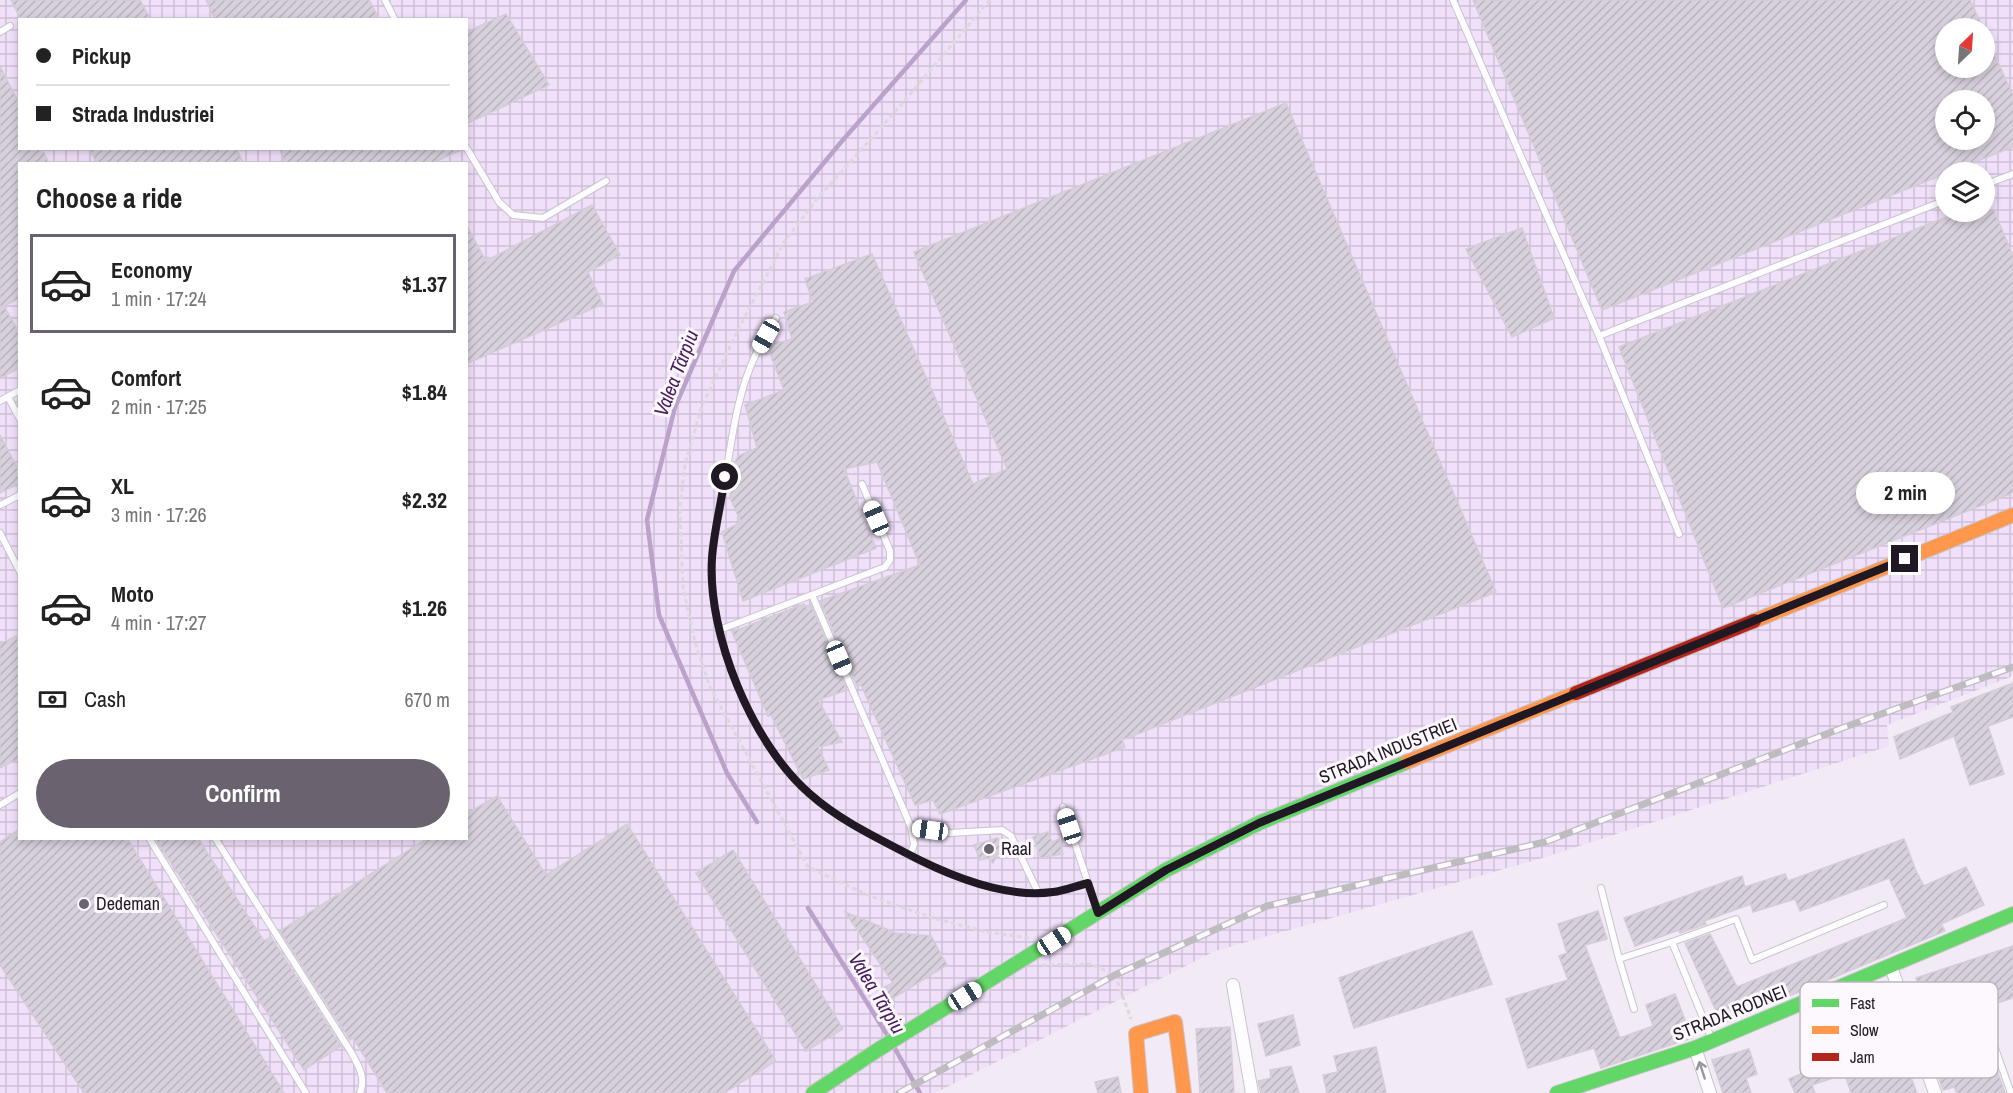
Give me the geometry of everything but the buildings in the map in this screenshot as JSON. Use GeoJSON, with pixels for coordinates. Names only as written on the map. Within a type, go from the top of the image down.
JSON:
{"type":"FeatureCollection","features":[{"type":"Feature","properties":{"kind":"street","name":"STRADA INDUSTRIEI"},"geometry":{"type":"LineString","coordinates":[[813,1093],[1166,870],[1259,823],[2013,515]]}},
{"type":"Feature","properties":{"kind":"street","name":"STRADA RODNEI"},"geometry":{"type":"LineString","coordinates":[[1855,982],[2013,914]]}},
{"type":"Feature","properties":{"kind":"street"},"geometry":{"type":"LineString","coordinates":[[1891,967],[1896,982]]}},
{"type":"Feature","properties":{"kind":"street"},"geometry":{"type":"LineString","coordinates":[[1233,985],[1251,1093]]}},
{"type":"Feature","properties":{"kind":"street","name":"STRADA RODNEI"},"geometry":{"type":"LineString","coordinates":[[1557,1093],[1695,1048],[1800,1005]]}},
{"type":"Feature","properties":{"kind":"street"},"geometry":{"type":"LineString","coordinates":[[1140,1093],[1136,1034],[1175,1022],[1184,1093]]}},
{"type":"Feature","properties":{"kind":"street"},"geometry":{"type":"LineString","coordinates":[[1695,1048],[1710,1093]]}},
{"type":"Feature","properties":{"kind":"street"},"geometry":{"type":"LineString","coordinates":[[1930,1078],[1935,1093]]}},
{"type":"Feature","properties":{"kind":"lane"},"geometry":{"type":"LineString","coordinates":[[385,0],[394,18]]}},
{"type":"Feature","properties":{"kind":"lane"},"geometry":{"type":"LineString","coordinates":[[1453,0],[1599,336],[1679,534]]}},
{"type":"Feature","properties":{"kind":"lane"},"geometry":{"type":"LineString","coordinates":[[0,32],[10,26]]}},
{"type":"Feature","properties":{"kind":"lane"},"geometry":{"type":"LineString","coordinates":[[468,150],[499,202],[513,215],[543,218],[606,181]]}},
{"type":"Feature","properties":{"kind":"lane"},"geometry":{"type":"LineString","coordinates":[[1995,181],[2013,174]]}},
{"type":"Feature","properties":{"kind":"lane"},"geometry":{"type":"LineString","coordinates":[[1599,336],[1935,204]]}},
{"type":"Feature","properties":{"kind":"lane"},"geometry":{"type":"LineString","coordinates":[[776,318],[756,354],[744,386],[731,438],[712,558],[719,630],[727,657],[764,740],[781,765],[808,793],[838,817],[930,866],[963,880],[1008,890],[1053,892],[1088,883]]}},
{"type":"Feature","properties":{"kind":"lane"},"geometry":{"type":"LineString","coordinates":[[0,401],[18,391]]}},
{"type":"Feature","properties":{"kind":"lane"},"geometry":{"type":"LineString","coordinates":[[8,397],[18,415]]}},
{"type":"Feature","properties":{"kind":"lane"},"geometry":{"type":"LineString","coordinates":[[719,630],[885,567],[890,560],[890,551],[862,484]]}},
{"type":"Feature","properties":{"kind":"lane"},"geometry":{"type":"LineString","coordinates":[[0,505],[18,496]]}},
{"type":"Feature","properties":{"kind":"lane"},"geometry":{"type":"LineString","coordinates":[[0,533],[18,568]]}},
{"type":"Feature","properties":{"kind":"lane"},"geometry":{"type":"LineString","coordinates":[[812,595],[911,827],[914,844],[910,856]]}},
{"type":"Feature","properties":{"kind":"lane"},"geometry":{"type":"LineString","coordinates":[[0,805],[18,794]]}},
{"type":"Feature","properties":{"kind":"lane"},"geometry":{"type":"LineString","coordinates":[[1063,807],[1098,913]]}},
{"type":"Feature","properties":{"kind":"lane"},"geometry":{"type":"LineString","coordinates":[[911,827],[950,833],[1002,830],[1011,836],[1038,892]]}},
{"type":"Feature","properties":{"kind":"lane"},"geometry":{"type":"LineString","coordinates":[[150,840],[306,1093]]}},
{"type":"Feature","properties":{"kind":"lane"},"geometry":{"type":"LineString","coordinates":[[216,840],[351,1052],[360,1069],[363,1082],[360,1093]]}},
{"type":"Feature","properties":{"kind":"lane"},"geometry":{"type":"LineString","coordinates":[[1600,888],[1634,1009]]}},
{"type":"Feature","properties":{"kind":"lane"},"geometry":{"type":"LineString","coordinates":[[1619,959],[1736,919],[1752,960],[1884,905]]}},
{"type":"Feature","properties":{"kind":"lane"},"geometry":{"type":"LineString","coordinates":[[1672,942],[1712,1041]]}},
{"type":"Feature","properties":{"kind":"lane"},"geometry":{"type":"LineString","coordinates":[[1998,1057],[2011,1093]]}},
{"type":"Feature","properties":{"kind":"path"},"geometry":{"type":"LineString","coordinates":[[990,0],[894,114],[817,199],[784,242],[702,406],[685,464],[680,508],[682,588],[694,642],[710,687],[808,867],[870,896],[933,918],[987,932],[1054,941]]}},
{"type":"Feature","properties":{"kind":"path"},"geometry":{"type":"LineString","coordinates":[[1017,964],[1053,966],[1091,964],[1115,975],[1136,1034]]}},
{"type":"Feature","properties":{"kind":"shaded area"},"geometry":{"type":"Polygon","coordinates":[[[0,0],[2013,0],[2013,676],[1887,725],[1889,746],[1536,860],[1215,951],[935,1093],[0,1093],[0,0]]]}},
{"type":"Feature","properties":{"kind":"waterway","name":"Valea Tărpiu"},"geometry":{"type":"LineString","coordinates":[[757,822],[727,773],[659,615],[647,520],[675,407],[734,271],[842,141],[966,0]]}},
{"type":"Feature","properties":{"kind":"waterway","name":"Valea Tărpiu"},"geometry":{"type":"LineString","coordinates":[[808,908],[889,1038]]}},
{"type":"Feature","properties":{"kind":"waterway","name":"Valea Tărpiu"},"geometry":{"type":"LineString","coordinates":[[893,1045],[920,1093]]}},
{"type":"Feature","properties":{"kind":"railway"},"geometry":{"type":"LineString","coordinates":[[899,1093],[1115,975],[1267,906],[1545,842],[1842,728],[2013,667]]}},
{"type":"Feature","properties":{"kind":"traffic: fast"},"geometry":{"type":"LineString","coordinates":[[813,1093],[876,1051],[1166,870],[1259,823],[1407,762]]}},
{"type":"Feature","properties":{"kind":"traffic: fast"},"geometry":{"type":"LineString","coordinates":[[1852,982],[2013,914]]}},
{"type":"Feature","properties":{"kind":"traffic: fast"},"geometry":{"type":"LineString","coordinates":[[1557,1093],[1695,1048],[1800,1004]]}},
{"type":"Feature","properties":{"kind":"traffic: slow"},"geometry":{"type":"LineString","coordinates":[[1754,621],[2013,515]]}},
{"type":"Feature","properties":{"kind":"traffic: slow"},"geometry":{"type":"LineString","coordinates":[[1407,762],[1576,693]]}},
{"type":"Feature","properties":{"kind":"traffic: slow"},"geometry":{"type":"LineString","coordinates":[[1141,1093],[1136,1034],[1175,1022],[1184,1093]]}},
{"type":"Feature","properties":{"kind":"traffic: jam"},"geometry":{"type":"LineString","coordinates":[[1576,693],[1754,621]]}},
{"type":"Feature","properties":{"kind":"place","name":"Raal"},"geometry":{"type":"Point","coordinates":[989,849]}},
{"type":"Feature","properties":{"kind":"place","name":"Dedeman"},"geometry":{"type":"Point","coordinates":[84,904]}},
{"type":"Feature","properties":{"kind":"route"},"geometry":{"type":"LineString","coordinates":[[725,477],[712,558],[719,630],[743,696],[764,740],[781,765],[808,793],[838,817],[930,866],[963,880],[1032,893],[1053,892],[1088,883],[1098,913],[1166,870],[1259,823],[1905,559]]}}]}
